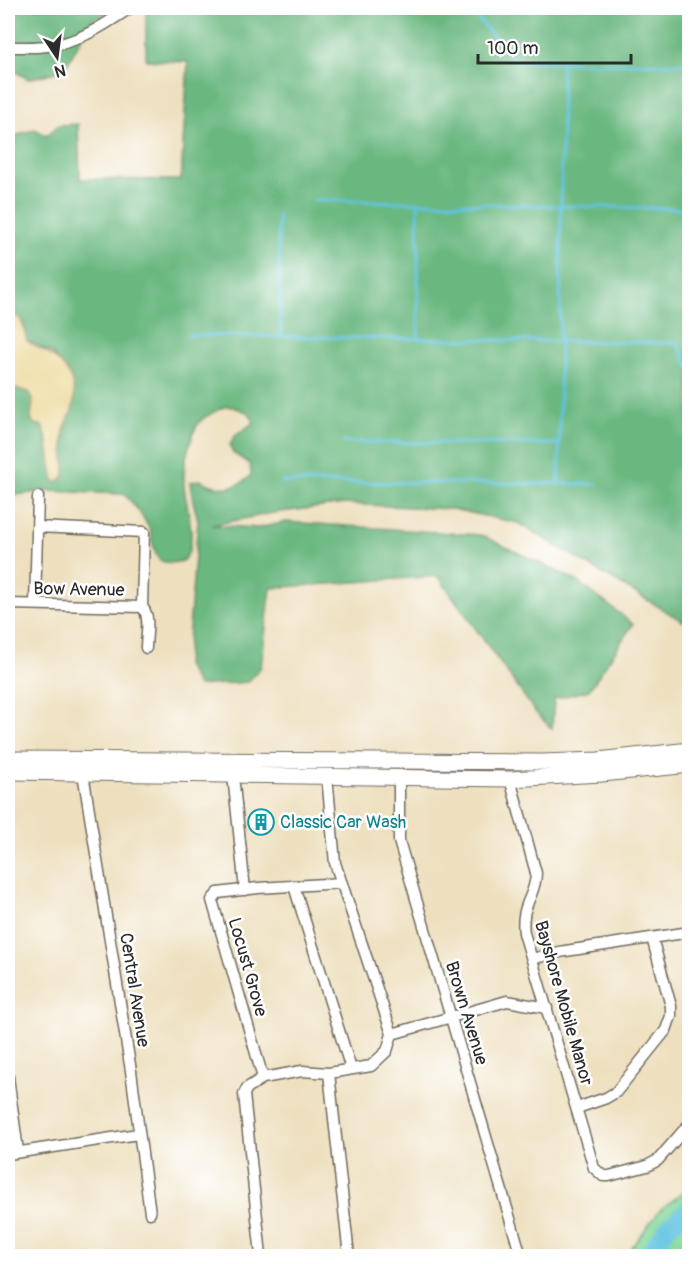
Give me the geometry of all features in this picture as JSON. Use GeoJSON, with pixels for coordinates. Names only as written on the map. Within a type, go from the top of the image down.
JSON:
{"type":"FeatureCollection","features":[{"type":"Feature","properties":{"kind":"highway"},"geometry":{"type":"LineString","coordinates":[[8,759],[474,763],[598,760],[690,750]]}},
{"type":"Feature","properties":{"kind":"highway"},"geometry":{"type":"LineString","coordinates":[[8,772],[510,779],[602,774],[690,765]]}},
{"type":"Feature","properties":{"kind":"street"},"geometry":{"type":"LineString","coordinates":[[8,47],[67,43],[130,8]]}},
{"type":"Feature","properties":{"kind":"street"},"geometry":{"type":"LineString","coordinates":[[35,604],[38,497]]}},
{"type":"Feature","properties":{"kind":"street"},"geometry":{"type":"LineString","coordinates":[[37,527],[144,532],[142,607]]}},
{"type":"Feature","properties":{"kind":"street","name":"Bow Avenue"},"geometry":{"type":"LineString","coordinates":[[8,604],[142,607],[146,610],[147,616],[146,648]]}},
{"type":"Feature","properties":{"kind":"street","name":"Central Avenue"},"geometry":{"type":"LineString","coordinates":[[83,773],[131,1071],[150,1212]]}},
{"type":"Feature","properties":{"kind":"street","name":"Locust Grove"},"geometry":{"type":"LineString","coordinates":[[233,775],[245,890]]}},
{"type":"Feature","properties":{"kind":"street"},"geometry":{"type":"LineString","coordinates":[[261,1257],[243,1100],[247,1088],[263,1078],[302,1071],[329,1073],[371,1066],[387,1051],[392,1034],[335,863],[327,776]]}},
{"type":"Feature","properties":{"kind":"street","name":"Brown Avenue"},"geometry":{"type":"LineString","coordinates":[[399,777],[399,841],[521,1257]]}},
{"type":"Feature","properties":{"kind":"street","name":"Bayshore Mobile Manor"},"geometry":{"type":"LineString","coordinates":[[510,779],[536,873],[536,881],[525,905],[522,923],[594,1168],[603,1176],[609,1176],[647,1166],[665,1155],[690,1124]]}},
{"type":"Feature","properties":{"kind":"street","name":"Locust Grove"},"geometry":{"type":"LineString","coordinates":[[263,1078],[212,900],[218,893],[342,883]]}},
{"type":"Feature","properties":{"kind":"street"},"geometry":{"type":"LineString","coordinates":[[294,886],[351,1069]]}},
{"type":"Feature","properties":{"kind":"street"},"geometry":{"type":"LineString","coordinates":[[532,959],[559,952],[690,933]]}},
{"type":"Feature","properties":{"kind":"street"},"geometry":{"type":"LineString","coordinates":[[577,1108],[616,1092],[669,1025],[671,1005],[652,938]]}},
{"type":"Feature","properties":{"kind":"street"},"geometry":{"type":"LineString","coordinates":[[392,1034],[507,1001],[547,1008]]}},
{"type":"Feature","properties":{"kind":"street"},"geometry":{"type":"LineString","coordinates":[[329,1073],[349,1257]]}},
{"type":"Feature","properties":{"kind":"street"},"geometry":{"type":"LineString","coordinates":[[8,1077],[13,1153],[138,1134]]}},
{"type":"Feature","properties":{"kind":"green space"},"geometry":{"type":"Polygon","coordinates":[[[8,8],[115,8],[91,21],[64,70],[28,79],[10,68],[8,8]]]}},
{"type":"Feature","properties":{"kind":"green space"},"geometry":{"type":"Polygon","coordinates":[[[146,8],[689,8],[689,625],[518,523],[452,509],[345,504],[273,513],[212,525],[258,528],[286,522],[481,535],[577,581],[633,624],[589,690],[554,699],[552,729],[536,713],[438,576],[271,588],[261,667],[248,682],[198,686],[186,665],[198,520],[190,482],[200,480],[213,486],[227,487],[240,484],[251,475],[250,464],[233,453],[230,445],[234,437],[254,422],[249,413],[231,406],[223,407],[204,418],[195,428],[185,466],[184,484],[191,534],[188,553],[183,561],[172,563],[159,559],[149,528],[138,510],[124,494],[45,491],[16,495],[8,493],[8,390],[14,388],[29,392],[33,401],[31,419],[34,424],[41,425],[43,429],[53,476],[64,445],[65,430],[74,398],[69,377],[52,353],[27,341],[23,322],[8,315],[8,144],[15,136],[35,129],[46,136],[59,125],[78,124],[80,179],[181,180],[188,62],[146,60],[146,8]]]}},
{"type":"Feature","properties":{"kind":"green space"},"geometry":{"type":"Polygon","coordinates":[[[689,1188],[689,1256],[625,1256],[660,1210],[689,1188]]]}},
{"type":"Feature","properties":{"kind":"sand"},"geometry":{"type":"Polygon","coordinates":[[[9,314],[21,320],[27,341],[61,363],[74,389],[74,404],[64,431],[65,474],[59,481],[55,482],[44,431],[41,425],[34,424],[31,419],[33,401],[29,392],[14,388],[8,390],[9,314]]]}},
{"type":"Feature","properties":{"kind":"waterway"},"geometry":{"type":"LineString","coordinates":[[468,8],[517,62],[690,64]]}},
{"type":"Feature","properties":{"kind":"waterway"},"geometry":{"type":"LineString","coordinates":[[559,484],[562,62]]}},
{"type":"Feature","properties":{"kind":"waterway"},"geometry":{"type":"LineString","coordinates":[[314,200],[690,209]]}},
{"type":"Feature","properties":{"kind":"waterway"},"geometry":{"type":"LineString","coordinates":[[418,203],[418,339]]}},
{"type":"Feature","properties":{"kind":"waterway"},"geometry":{"type":"LineString","coordinates":[[278,216],[281,337]]}},
{"type":"Feature","properties":{"kind":"waterway"},"geometry":{"type":"LineString","coordinates":[[188,335],[677,343],[690,368]]}},
{"type":"Feature","properties":{"kind":"waterway"},"geometry":{"type":"LineString","coordinates":[[344,442],[559,444]]}},
{"type":"Feature","properties":{"kind":"waterway"},"geometry":{"type":"LineString","coordinates":[[282,482],[597,484]]}},
{"type":"Feature","properties":{"kind":"waterway"},"geometry":{"type":"LineString","coordinates":[[646,1256],[670,1225],[690,1208]]}},
{"type":"Feature","properties":{"kind":"place","name":"Classic Car Wash"},"geometry":{"type":"Point","coordinates":[261,822]}}]}
